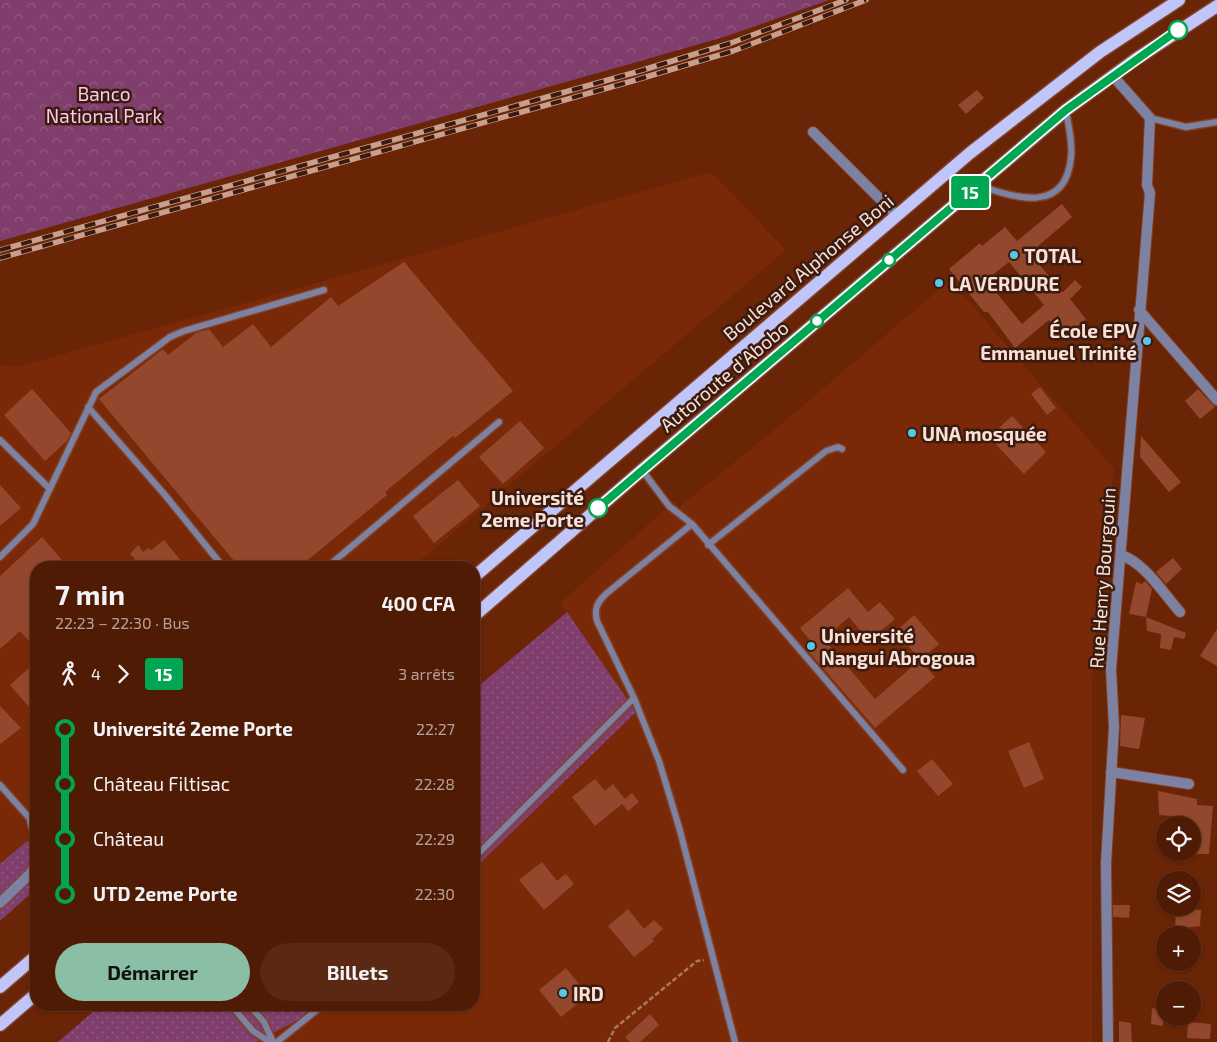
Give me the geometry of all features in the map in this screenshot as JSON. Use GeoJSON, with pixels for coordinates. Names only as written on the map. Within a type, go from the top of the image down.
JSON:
{"type":"FeatureCollection","features":[{"type":"Feature","properties":{"kind":"main road","name":"Boulevard Alphonse Boni"},"geometry":{"type":"LineString","coordinates":[[480,572],[970,153],[1100,52],[1179,0]]}},
{"type":"Feature","properties":{"kind":"main road","name":"Autoroute d'Abobo"},"geometry":{"type":"LineString","coordinates":[[480,611],[642,470],[1066,110],[1194,19],[1217,6]]}},
{"type":"Feature","properties":{"kind":"main road"},"geometry":{"type":"LineString","coordinates":[[0,987],[30,961]]}},
{"type":"Feature","properties":{"kind":"main road"},"geometry":{"type":"LineString","coordinates":[[0,1025],[30,999]]}},
{"type":"Feature","properties":{"kind":"street"},"geometry":{"type":"LineString","coordinates":[[1113,76],[1150,118]]}},
{"type":"Feature","properties":{"kind":"street","name":"Rue Henry Bourgouin"},"geometry":{"type":"LineString","coordinates":[[1108,1042],[1106,863],[1114,727],[1112,669],[1139,310],[1150,193],[1147,184],[1150,118]]}},
{"type":"Feature","properties":{"kind":"street"},"geometry":{"type":"LineString","coordinates":[[813,132],[897,216]]}},
{"type":"Feature","properties":{"kind":"street"},"geometry":{"type":"LineString","coordinates":[[1139,310],[1217,400]]}},
{"type":"Feature","properties":{"kind":"street"},"geometry":{"type":"LineString","coordinates":[[1121,555],[1130,558],[1140,567],[1180,612]]}},
{"type":"Feature","properties":{"kind":"street"},"geometry":{"type":"LineString","coordinates":[[1111,772],[1189,784]]}},
{"type":"Feature","properties":{"kind":"street"},"geometry":{"type":"LineString","coordinates":[[0,902],[30,874]]}},
{"type":"Feature","properties":{"kind":"lane"},"geometry":{"type":"LineString","coordinates":[[978,185],[1005,195],[1039,198],[1054,194],[1068,176],[1072,155],[1066,110]]}},
{"type":"Feature","properties":{"kind":"lane"},"geometry":{"type":"LineString","coordinates":[[1150,118],[1186,127],[1217,122]]}},
{"type":"Feature","properties":{"kind":"lane"},"geometry":{"type":"LineString","coordinates":[[0,557],[33,524],[96,392],[177,334],[198,326],[324,290]]}},
{"type":"Feature","properties":{"kind":"lane"},"geometry":{"type":"LineString","coordinates":[[88,407],[165,495],[218,561]]}},
{"type":"Feature","properties":{"kind":"lane"},"geometry":{"type":"LineString","coordinates":[[334,561],[499,422]]}},
{"type":"Feature","properties":{"kind":"lane"},"geometry":{"type":"LineString","coordinates":[[0,440],[50,489]]}},
{"type":"Feature","properties":{"kind":"lane"},"geometry":{"type":"LineString","coordinates":[[708,545],[826,451],[838,447],[842,448]]}},
{"type":"Feature","properties":{"kind":"lane"},"geometry":{"type":"LineString","coordinates":[[642,470],[669,506],[692,524],[708,545],[903,770]]}},
{"type":"Feature","properties":{"kind":"lane"},"geometry":{"type":"LineString","coordinates":[[692,524],[607,593],[597,605],[597,621],[634,698],[659,761],[679,828],[734,1042]]}},
{"type":"Feature","properties":{"kind":"lane"},"geometry":{"type":"LineString","coordinates":[[480,852],[634,698]]}},
{"type":"Feature","properties":{"kind":"lane"},"geometry":{"type":"LineString","coordinates":[[0,785],[30,817]]}},
{"type":"Feature","properties":{"kind":"lane"},"geometry":{"type":"LineString","coordinates":[[236,1011],[253,1031],[272,1042]]}},
{"type":"Feature","properties":{"kind":"lane"},"geometry":{"type":"LineString","coordinates":[[254,1011],[264,1022],[272,1042]]}},
{"type":"Feature","properties":{"kind":"lane"},"geometry":{"type":"LineString","coordinates":[[277,1042],[316,1011]]}},
{"type":"Feature","properties":{"kind":"path"},"geometry":{"type":"LineString","coordinates":[[608,1042],[615,1028],[697,961],[712,960]]}},
{"type":"Feature","properties":{"kind":"shaded area"},"geometry":{"type":"Polygon","coordinates":[[[711,172],[786,250],[420,561],[30,561],[30,842],[27,841],[0,864],[0,364],[17,367],[711,172]]]}},
{"type":"Feature","properties":{"kind":"shaded area","name":"Université Nangui Abrogoua"},"geometry":{"type":"Polygon","coordinates":[[[950,280],[1114,469],[1104,538],[1092,680],[1092,1042],[58,1042],[94,1011],[480,1011],[480,685],[567,612],[560,603],[669,506],[674,502],[679,507],[778,427],[950,280]]]}},
{"type":"Feature","properties":{"kind":"green space","name":"Banco National Park"},"geometry":{"type":"Polygon","coordinates":[[[0,0],[829,0],[727,36],[0,241],[0,0]]]}},
{"type":"Feature","properties":{"kind":"green space"},"geometry":{"type":"Polygon","coordinates":[[[567,612],[636,712],[480,863],[480,685],[567,612]]]}},
{"type":"Feature","properties":{"kind":"green space"},"geometry":{"type":"Polygon","coordinates":[[[27,841],[30,842],[30,894],[0,921],[0,864],[27,841]]]}},
{"type":"Feature","properties":{"kind":"green space"},"geometry":{"type":"Polygon","coordinates":[[[94,1011],[315,1011],[256,1042],[58,1042],[94,1011]]]}},
{"type":"Feature","properties":{"kind":"building"},"geometry":{"type":"Polygon","coordinates":[[[977,90],[984,98],[966,114],[958,105],[977,90]]]}},
{"type":"Feature","properties":{"kind":"building"},"geometry":{"type":"Polygon","coordinates":[[[1062,204],[1072,217],[1030,253],[1061,291],[1063,292],[1075,280],[1082,287],[1070,299],[1086,319],[1064,338],[1049,320],[1015,348],[988,312],[984,312],[949,269],[980,243],[982,246],[1005,227],[1017,241],[1062,204]],[[1009,262],[986,280],[1022,324],[1044,305],[1009,262]]]}},
{"type":"Feature","properties":{"kind":"building"},"geometry":{"type":"Polygon","coordinates":[[[404,262],[513,391],[455,438],[453,436],[385,492],[387,495],[307,561],[234,561],[99,399],[163,349],[168,355],[196,333],[209,329],[223,347],[253,324],[271,347],[331,297],[338,306],[404,262]]]}},
{"type":"Feature","properties":{"kind":"building"},"geometry":{"type":"Polygon","coordinates":[[[1040,387],[1056,408],[1047,415],[1031,394],[1040,387]]]}},
{"type":"Feature","properties":{"kind":"building"},"geometry":{"type":"Polygon","coordinates":[[[32,389],[71,433],[67,441],[45,461],[4,415],[32,389]]]}},
{"type":"Feature","properties":{"kind":"building"},"geometry":{"type":"Polygon","coordinates":[[[1198,389],[1215,407],[1200,419],[1185,401],[1198,389]]]}},
{"type":"Feature","properties":{"kind":"building"},"geometry":{"type":"Polygon","coordinates":[[[1012,416],[1046,452],[1024,474],[989,437],[1012,416]]]}},
{"type":"Feature","properties":{"kind":"building"},"geometry":{"type":"Polygon","coordinates":[[[520,421],[544,448],[503,484],[479,457],[520,421]]]}},
{"type":"Feature","properties":{"kind":"building"},"geometry":{"type":"Polygon","coordinates":[[[1141,436],[1181,482],[1169,492],[1140,457],[1141,436]]]}},
{"type":"Feature","properties":{"kind":"building"},"geometry":{"type":"Polygon","coordinates":[[[458,480],[480,506],[434,543],[413,516],[458,480]]]}},
{"type":"Feature","properties":{"kind":"building"},"geometry":{"type":"Polygon","coordinates":[[[0,485],[21,508],[0,526],[0,485]]]}},
{"type":"Feature","properties":{"kind":"building"},"geometry":{"type":"Polygon","coordinates":[[[42,537],[63,561],[30,561],[30,642],[20,631],[0,649],[0,576],[42,537]]]}},
{"type":"Feature","properties":{"kind":"building"},"geometry":{"type":"Polygon","coordinates":[[[164,540],[181,561],[132,561],[135,559],[130,554],[138,545],[143,552],[148,548],[151,550],[164,540]]]}},
{"type":"Feature","properties":{"kind":"building"},"geometry":{"type":"Polygon","coordinates":[[[1173,558],[1182,569],[1166,584],[1156,572],[1173,558]]]}},
{"type":"Feature","properties":{"kind":"building"},"geometry":{"type":"Polygon","coordinates":[[[1145,581],[1152,589],[1146,617],[1129,614],[1136,582],[1142,584],[1145,581]]]}},
{"type":"Feature","properties":{"kind":"building"},"geometry":{"type":"Polygon","coordinates":[[[848,588],[868,612],[880,602],[895,619],[869,641],[849,617],[824,639],[875,699],[920,660],[935,677],[875,728],[808,651],[814,645],[800,628],[848,588]]]}},
{"type":"Feature","properties":{"kind":"building"},"geometry":{"type":"Polygon","coordinates":[[[914,615],[939,644],[920,660],[896,631],[914,615]]]}},
{"type":"Feature","properties":{"kind":"building"},"geometry":{"type":"Polygon","coordinates":[[[1146,617],[1186,633],[1184,639],[1174,637],[1171,650],[1160,648],[1161,634],[1147,631],[1146,617]]]}},
{"type":"Feature","properties":{"kind":"building"},"geometry":{"type":"Polygon","coordinates":[[[1217,629],[1217,666],[1200,656],[1217,629]]]}},
{"type":"Feature","properties":{"kind":"building"},"geometry":{"type":"Polygon","coordinates":[[[30,667],[30,708],[10,685],[30,667]]]}},
{"type":"Feature","properties":{"kind":"building"},"geometry":{"type":"Polygon","coordinates":[[[0,706],[21,728],[0,744],[0,706]]]}},
{"type":"Feature","properties":{"kind":"building"},"geometry":{"type":"Polygon","coordinates":[[[1121,715],[1145,718],[1139,749],[1120,746],[1121,715]]]}},
{"type":"Feature","properties":{"kind":"building"},"geometry":{"type":"Polygon","coordinates":[[[1029,742],[1044,779],[1024,788],[1008,751],[1029,742]]]}},
{"type":"Feature","properties":{"kind":"building"},"geometry":{"type":"Polygon","coordinates":[[[932,759],[953,784],[938,796],[917,771],[932,759]]]}},
{"type":"Feature","properties":{"kind":"building"},"geometry":{"type":"Polygon","coordinates":[[[595,779],[605,791],[613,784],[625,799],[632,793],[639,802],[628,811],[622,804],[595,826],[572,797],[595,779]]]}},
{"type":"Feature","properties":{"kind":"building"},"geometry":{"type":"Polygon","coordinates":[[[1158,791],[1197,799],[1197,805],[1213,806],[1209,854],[1201,854],[1201,816],[1159,815],[1158,791]]]}},
{"type":"Feature","properties":{"kind":"building"},"geometry":{"type":"Polygon","coordinates":[[[542,862],[557,881],[566,874],[574,884],[544,910],[519,880],[542,862]]]}},
{"type":"Feature","properties":{"kind":"building"},"geometry":{"type":"Polygon","coordinates":[[[1113,905],[1130,905],[1129,918],[1113,917],[1113,905]]]}},
{"type":"Feature","properties":{"kind":"building"},"geometry":{"type":"Polygon","coordinates":[[[628,909],[644,929],[654,920],[663,929],[652,939],[654,941],[634,957],[608,926],[628,909]]]}},
{"type":"Feature","properties":{"kind":"building"},"geometry":{"type":"Polygon","coordinates":[[[1176,916],[1201,916],[1200,926],[1175,926],[1176,916]]]}},
{"type":"Feature","properties":{"kind":"building","name":"IRD"},"geometry":{"type":"Polygon","coordinates":[[[566,968],[588,995],[561,1017],[539,990],[566,968]]]}},
{"type":"Feature","properties":{"kind":"building"},"geometry":{"type":"Polygon","coordinates":[[[1152,1008],[1156,1009],[1156,1025],[1151,1024],[1152,1008]]]}},
{"type":"Feature","properties":{"kind":"building"},"geometry":{"type":"Polygon","coordinates":[[[650,1014],[659,1025],[640,1042],[630,1042],[625,1037],[650,1014]]]}},
{"type":"Feature","properties":{"kind":"building"},"geometry":{"type":"Polygon","coordinates":[[[1119,1021],[1131,1023],[1132,1042],[1119,1042],[1119,1021]]]}},
{"type":"Feature","properties":{"kind":"building"},"geometry":{"type":"Polygon","coordinates":[[[1201,1023],[1211,1024],[1210,1039],[1187,1038],[1188,1026],[1201,1026],[1201,1023]]]}},
{"type":"Feature","properties":{"kind":"railway"},"geometry":{"type":"LineString","coordinates":[[0,250],[633,73],[731,43],[846,0]]}},
{"type":"Feature","properties":{"kind":"railway"},"geometry":{"type":"LineString","coordinates":[[0,258],[636,80],[733,51],[866,0]]}},
{"type":"Feature","properties":{"kind":"bus line","name":"15"},"geometry":{"type":"LineString","coordinates":[[598,508],[1066,110],[1178,30]]}},
{"type":"Feature","properties":{"kind":"place","name":"TOTAL"},"geometry":{"type":"Point","coordinates":[1014,255]}},
{"type":"Feature","properties":{"kind":"place","name":"LA VERDURE"},"geometry":{"type":"Point","coordinates":[939,283]}},
{"type":"Feature","properties":{"kind":"place","name":"École EPV Emmanuel Trinité"},"geometry":{"type":"Point","coordinates":[1147,341]}},
{"type":"Feature","properties":{"kind":"place","name":"UNA mosquée"},"geometry":{"type":"Point","coordinates":[912,433]}},
{"type":"Feature","properties":{"kind":"place","name":"Université 2eme Porte"},"geometry":{"type":"Point","coordinates":[598,508]}},
{"type":"Feature","properties":{"kind":"place","name":"Université Nangui Abrogoua"},"geometry":{"type":"Point","coordinates":[811,646]}},
{"type":"Feature","properties":{"kind":"place","name":"IRD"},"geometry":{"type":"Point","coordinates":[563,993]}}]}
